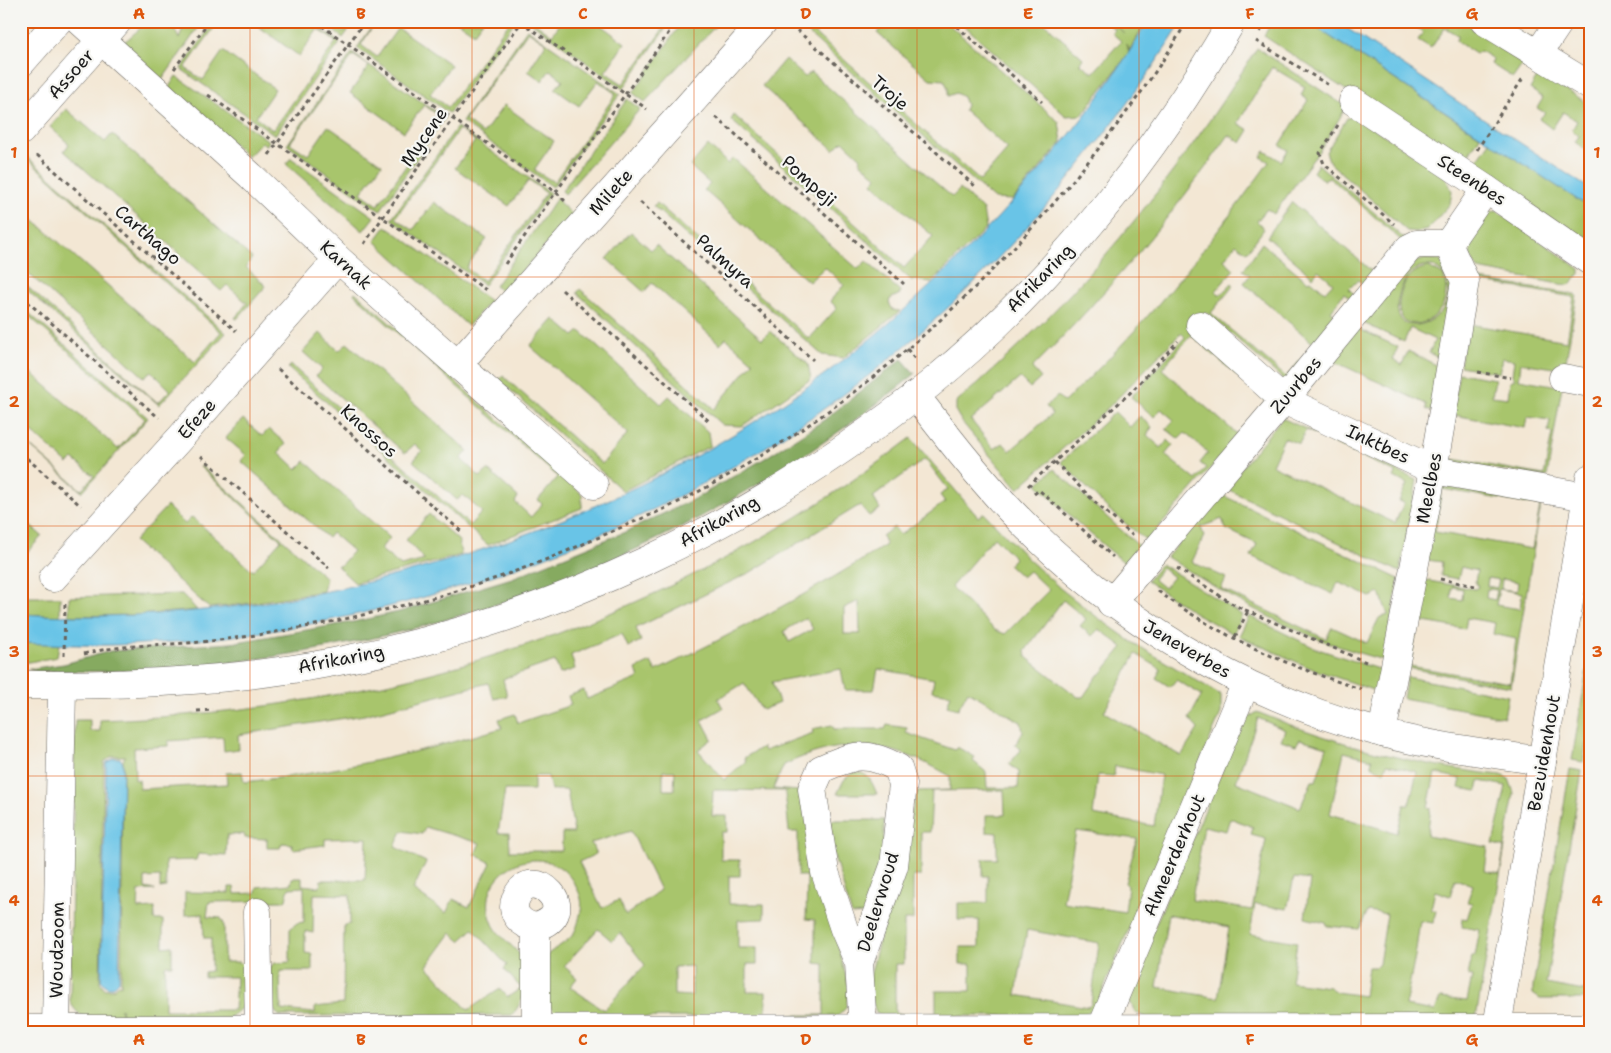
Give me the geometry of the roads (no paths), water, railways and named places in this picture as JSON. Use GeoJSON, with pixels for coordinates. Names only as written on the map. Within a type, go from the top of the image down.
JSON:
{"type":"FeatureCollection","features":[{"type":"Feature","properties":{"kind":"street"},"geometry":{"type":"LineString","coordinates":[[21,63],[58,21]]}},
{"type":"Feature","properties":{"kind":"street","name":"Assoer"},"geometry":{"type":"LineString","coordinates":[[21,131],[110,31],[80,21]]}},
{"type":"Feature","properties":{"kind":"street","name":"Milete"},"geometry":{"type":"LineString","coordinates":[[458,364],[764,21]]}},
{"type":"Feature","properties":{"kind":"street","name":"Afrikaring"},"geometry":{"type":"LineString","coordinates":[[21,685],[63,672],[186,682],[297,668],[398,648],[526,609],[614,574],[682,543],[744,509],[805,472],[915,395],[997,322],[1091,223],[1168,122],[1232,21]]}},
{"type":"Feature","properties":{"kind":"street"},"geometry":{"type":"LineString","coordinates":[[1484,21],[1590,86]]}},
{"type":"Feature","properties":{"kind":"street"},"geometry":{"type":"LineString","coordinates":[[1538,54],[1560,21]]}},
{"type":"Feature","properties":{"kind":"street","name":"Karnak"},"geometry":{"type":"LineString","coordinates":[[110,31],[250,176],[342,263],[594,485]]}},
{"type":"Feature","properties":{"kind":"street","name":"Steenbes"},"geometry":{"type":"LineString","coordinates":[[1353,101],[1486,188],[1590,261]]}},
{"type":"Feature","properties":{"kind":"street"},"geometry":{"type":"LineString","coordinates":[[1448,244],[1486,188]]}},
{"type":"Feature","properties":{"kind":"street","name":"Zuurbes"},"geometry":{"type":"LineString","coordinates":[[1111,603],[1284,400],[1409,248],[1417,244],[1448,244]]}},
{"type":"Feature","properties":{"kind":"street","name":"Meelbes"},"geometry":{"type":"LineString","coordinates":[[1382,733],[1433,470],[1465,281],[1448,244]]}},
{"type":"Feature","properties":{"kind":"street","name":"Efeze"},"geometry":{"type":"LineString","coordinates":[[53,578],[257,350],[342,263]]}},
{"type":"Feature","properties":{"kind":"street","name":"Inktbes"},"geometry":{"type":"LineString","coordinates":[[1191,331],[1284,400],[1433,470],[1588,488]]}},
{"type":"Feature","properties":{"kind":"street"},"geometry":{"type":"LineString","coordinates":[[1563,378],[1590,384]]}},
{"type":"Feature","properties":{"kind":"street","name":"Jeneverbes"},"geometry":{"type":"LineString","coordinates":[[915,395],[961,453],[1011,511],[1058,558],[1111,603],[1175,646],[1246,683],[1311,710],[1382,733],[1460,749],[1542,761]]}},
{"type":"Feature","properties":{"kind":"street","name":"Bezuidenhout"},"geometry":{"type":"LineString","coordinates":[[1497,1027],[1588,488]]}},
{"type":"Feature","properties":{"kind":"street","name":"Woudzoom"},"geometry":{"type":"LineString","coordinates":[[56,1030],[63,672]]}},
{"type":"Feature","properties":{"kind":"street","name":"Almeerderhout"},"geometry":{"type":"LineString","coordinates":[[1102,1028],[1246,683]]}},
{"type":"Feature","properties":{"kind":"street","name":"Deelerwoud"},"geometry":{"type":"LineString","coordinates":[[859,963],[894,866],[903,784],[898,768],[884,760],[861,754],[821,769],[812,789],[825,872],[844,929],[859,963],[863,1029]]}},
{"type":"Feature","properties":{"kind":"street"},"geometry":{"type":"LineString","coordinates":[[257,912],[259,1030]]}},
{"type":"Feature","properties":{"kind":"street"},"geometry":{"type":"LineString","coordinates":[[536,928],[536,1029]]}},
{"type":"Feature","properties":{"kind":"street"},"geometry":{"type":"LineString","coordinates":[[21,1029],[462,1031],[536,1029],[1590,1028]]}},
{"type":"Feature","properties":{"kind":"water"},"geometry":{"type":"Polygon","coordinates":[[[1148,21],[1183,21],[1118,116],[1083,161],[1008,248],[926,328],[882,365],[800,425],[711,479],[617,527],[519,566],[418,599],[316,623],[214,638],[112,645],[21,643],[21,614],[130,615],[240,606],[350,586],[458,557],[564,519],[665,472],[761,417],[850,355],[893,320],[934,282],[1011,203],[1049,160],[1101,93],[1148,21]]]}},
{"type":"Feature","properties":{"kind":"water"},"geometry":{"type":"Polygon","coordinates":[[[1317,21],[1336,21],[1590,189],[1590,208],[1314,26],[1317,21]]]}},
{"type":"Feature","properties":{"kind":"water"},"geometry":{"type":"Polygon","coordinates":[[[113,758],[120,758],[123,763],[119,981],[113,987],[107,987],[101,980],[106,763],[113,758]]]}}]}
